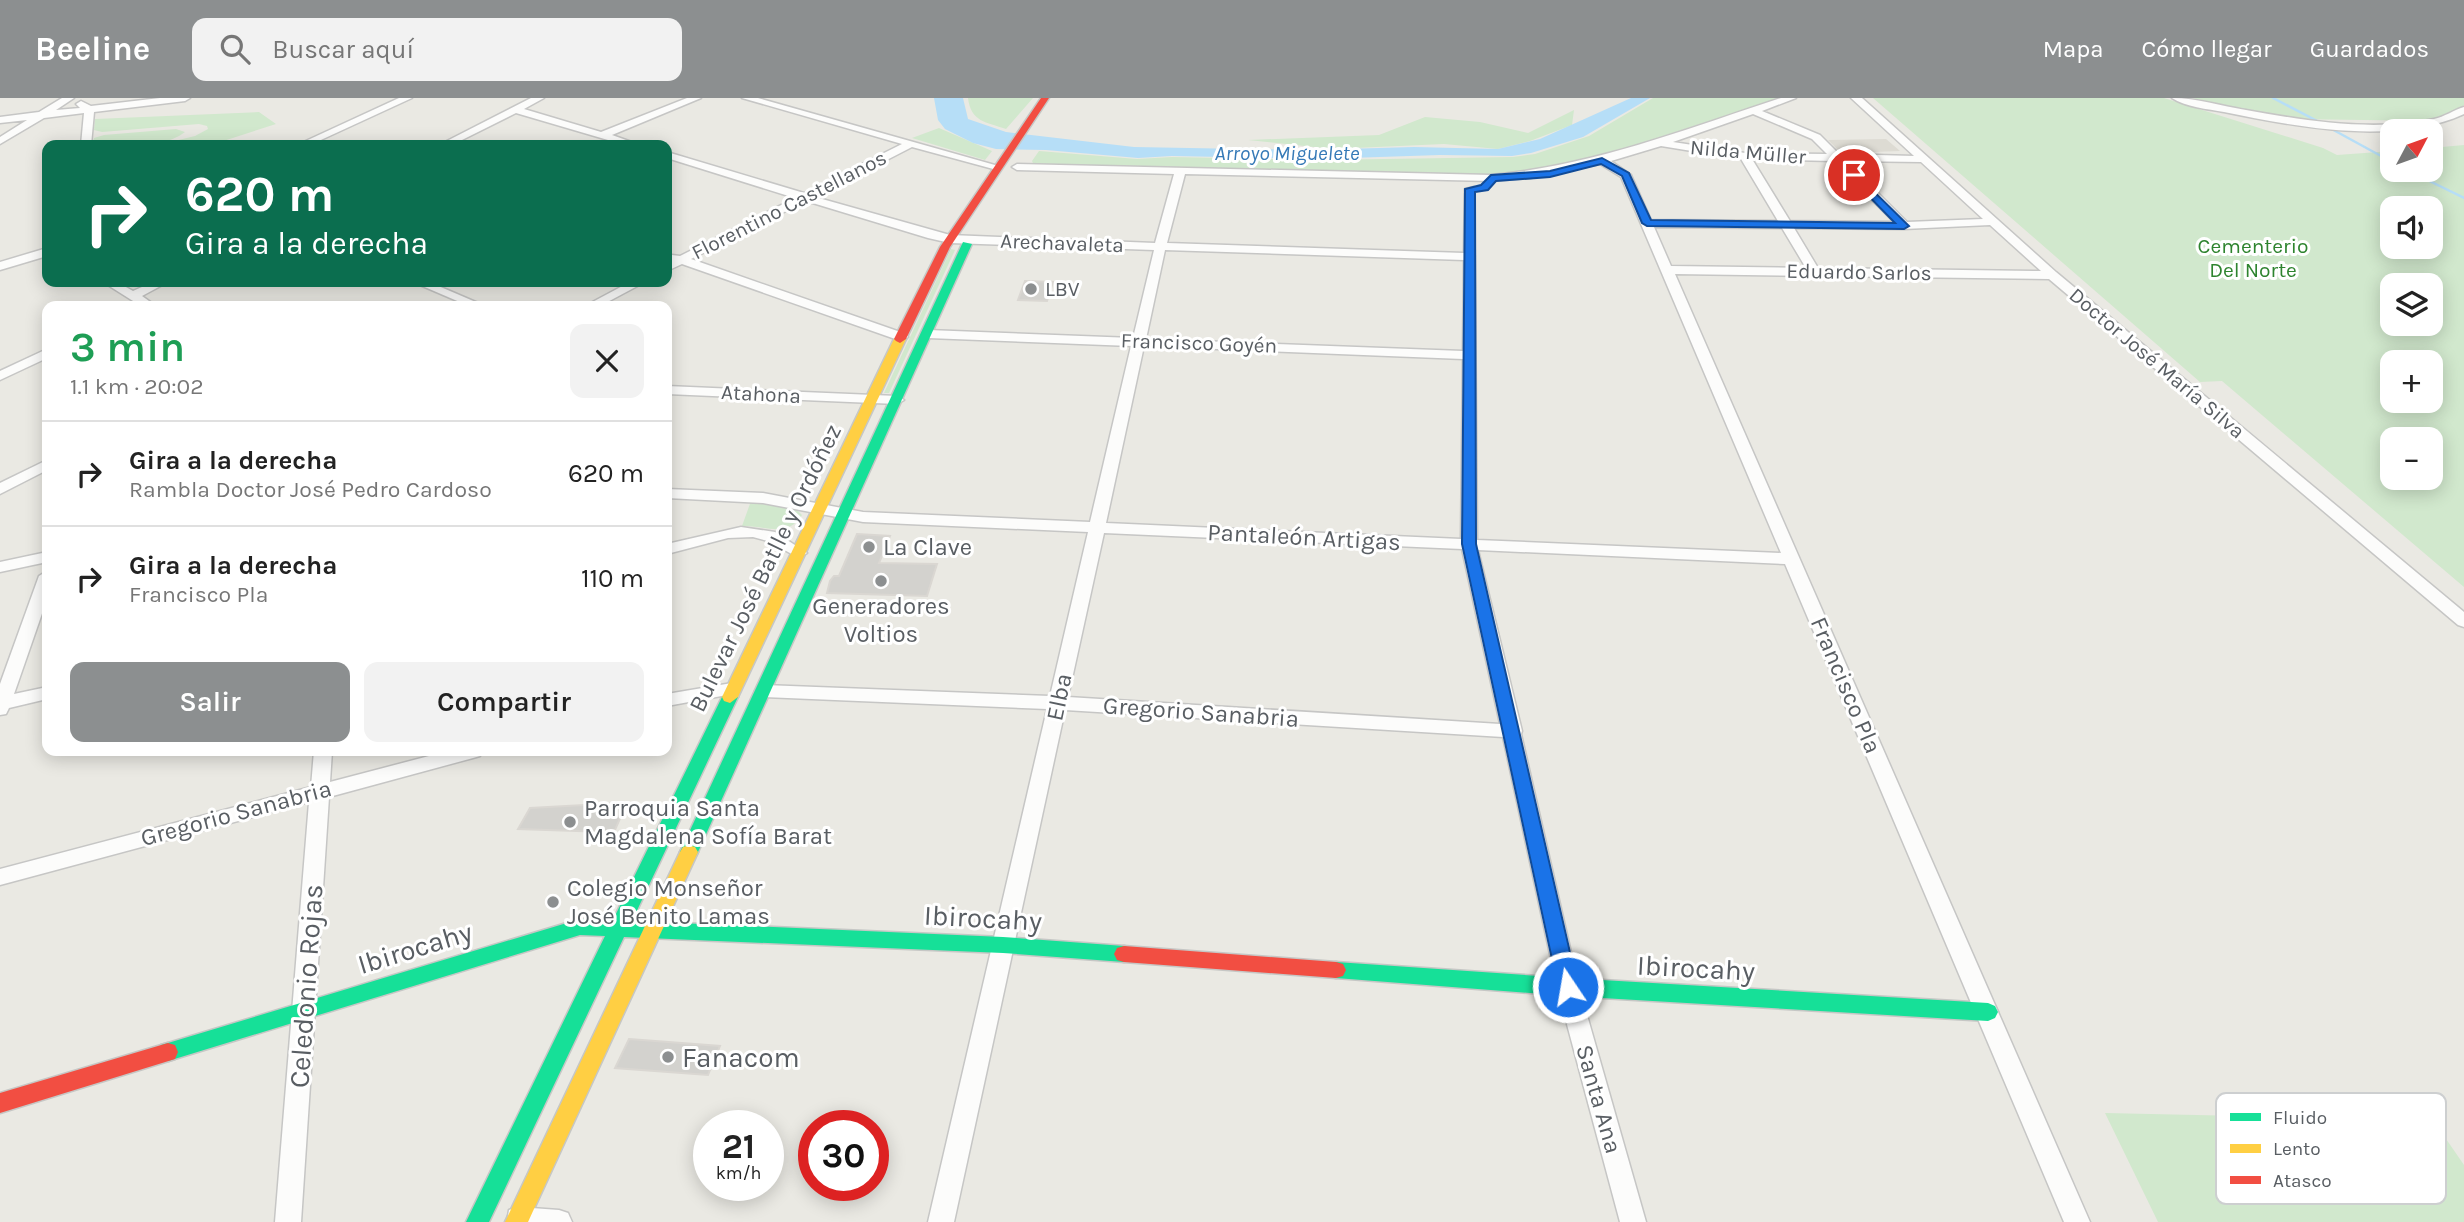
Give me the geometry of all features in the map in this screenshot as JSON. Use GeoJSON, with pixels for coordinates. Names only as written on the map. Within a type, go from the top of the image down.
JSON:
{"type":"FeatureCollection","features":[{"type":"Feature","properties":{"kind":"main road","name":"Bulevar José Batlle y Ordóñez"},"geometry":{"type":"LineString","coordinates":[[517,1220],[764,691],[843,513],[928,334],[968,240],[1020,161],[1045,98]]}},
{"type":"Feature","properties":{"kind":"main road","name":"Bulevar José Batlle y Ordóñez"},"geometry":{"type":"LineString","coordinates":[[477,1222],[799,553],[817,508],[950,239],[1002,160],[1062,98]]}},
{"type":"Feature","properties":{"kind":"main road","name":"Ibirocahy"},"geometry":{"type":"LineString","coordinates":[[0,1103],[580,927],[1003,945],[1568,987],[1988,1012]]}},
{"type":"Feature","properties":{"kind":"street"},"geometry":{"type":"LineString","coordinates":[[0,141],[70,98],[88,109],[90,117],[87,140]]}},
{"type":"Feature","properties":{"kind":"street"},"geometry":{"type":"LineString","coordinates":[[0,120],[185,98]]}},
{"type":"Feature","properties":{"kind":"street"},"geometry":{"type":"LineString","coordinates":[[313,140],[407,98]]}},
{"type":"Feature","properties":{"kind":"street"},"geometry":{"type":"LineString","coordinates":[[454,140],[539,98]]}},
{"type":"Feature","properties":{"kind":"street"},"geometry":{"type":"LineString","coordinates":[[603,135],[696,98]]}},
{"type":"Feature","properties":{"kind":"street"},"geometry":{"type":"LineString","coordinates":[[747,98],[912,143],[1002,160]]}},
{"type":"Feature","properties":{"kind":"street"},"geometry":{"type":"LineString","coordinates":[[1020,161],[1180,172],[1491,178],[1550,174],[1658,143],[1791,98]]}},
{"type":"Feature","properties":{"kind":"street","name":"Doctor José María Silva"},"geometry":{"type":"LineString","coordinates":[[1856,98],[2052,275],[2464,621]]}},
{"type":"Feature","properties":{"kind":"street"},"geometry":{"type":"LineString","coordinates":[[2178,98],[2224,110],[2302,124],[2433,124],[2447,121],[2464,110]]}},
{"type":"Feature","properties":{"kind":"street"},"geometry":{"type":"LineString","coordinates":[[515,110],[619,140]]}},
{"type":"Feature","properties":{"kind":"street"},"geometry":{"type":"LineString","coordinates":[[1752,110],[1816,137],[1904,226]]}},
{"type":"Feature","properties":{"kind":"street","name":"Florentino Castellanos"},"geometry":{"type":"LineString","coordinates":[[672,264],[912,143]]}},
{"type":"Feature","properties":{"kind":"street","name":"Nilda Müller"},"geometry":{"type":"LineString","coordinates":[[1658,143],[1745,156],[1922,159]]}},
{"type":"Feature","properties":{"kind":"street"},"geometry":{"type":"LineString","coordinates":[[1745,156],[1814,271]]}},
{"type":"Feature","properties":{"kind":"street","name":"Arechavaleta"},"geometry":{"type":"LineString","coordinates":[[672,157],[932,236],[950,239],[1470,257]]}},
{"type":"Feature","properties":{"kind":"street","name":"Francisco Pla"},"geometry":{"type":"LineString","coordinates":[[1602,160],[1626,175],[2077,1222]]}},
{"type":"Feature","properties":{"kind":"street","name":"Elba"},"geometry":{"type":"LineString","coordinates":[[941,1222],[1096,528],[1160,247],[1180,172]]}},
{"type":"Feature","properties":{"kind":"street"},"geometry":{"type":"LineString","coordinates":[[1447,177],[1455,186],[1470,189],[1484,188],[1491,182],[1491,178]]}},
{"type":"Feature","properties":{"kind":"street","name":"Santa Ana"},"geometry":{"type":"LineString","coordinates":[[1470,189],[1469,544],[1513,731],[1568,987],[1633,1222]]}},
{"type":"Feature","properties":{"kind":"street"},"geometry":{"type":"LineString","coordinates":[[1647,223],[1904,226],[1991,222]]}},
{"type":"Feature","properties":{"kind":"street"},"geometry":{"type":"LineString","coordinates":[[0,266],[42,253]]}},
{"type":"Feature","properties":{"kind":"street"},"geometry":{"type":"LineString","coordinates":[[672,257],[901,337]]}},
{"type":"Feature","properties":{"kind":"street","name":"Eduardo Sarlos"},"geometry":{"type":"LineString","coordinates":[[1667,270],[2052,275]]}},
{"type":"Feature","properties":{"kind":"street"},"geometry":{"type":"LineString","coordinates":[[118,287],[140,301]]}},
{"type":"Feature","properties":{"kind":"street"},"geometry":{"type":"LineString","coordinates":[[133,296],[152,287]]}},
{"type":"Feature","properties":{"kind":"street"},"geometry":{"type":"LineString","coordinates":[[432,287],[466,301]]}},
{"type":"Feature","properties":{"kind":"street"},"geometry":{"type":"LineString","coordinates":[[601,301],[629,287]]}},
{"type":"Feature","properties":{"kind":"street","name":"Francisco Goyén"},"geometry":{"type":"LineString","coordinates":[[928,334],[1139,340],[1469,355]]}},
{"type":"Feature","properties":{"kind":"street"},"geometry":{"type":"LineString","coordinates":[[3,373],[42,355]]}},
{"type":"Feature","properties":{"kind":"street","name":"Atahona"},"geometry":{"type":"LineString","coordinates":[[672,390],[897,400]]}},
{"type":"Feature","properties":{"kind":"street"},"geometry":{"type":"LineString","coordinates":[[0,489],[42,467]]}},
{"type":"Feature","properties":{"kind":"street","name":"Pantaleón Artigas"},"geometry":{"type":"LineString","coordinates":[[672,493],[752,497],[863,517],[1791,559]]}},
{"type":"Feature","properties":{"kind":"street"},"geometry":{"type":"LineString","coordinates":[[672,548],[731,534],[753,532],[769,535],[799,553]]}},
{"type":"Feature","properties":{"kind":"street"},"geometry":{"type":"LineString","coordinates":[[0,567],[42,558]]}},
{"type":"Feature","properties":{"kind":"street"},"geometry":{"type":"LineString","coordinates":[[1,706],[42,590]]}},
{"type":"Feature","properties":{"kind":"street"},"geometry":{"type":"LineString","coordinates":[[672,699],[732,689]]}},
{"type":"Feature","properties":{"kind":"street","name":"Gregorio Sanabria"},"geometry":{"type":"LineString","coordinates":[[764,691],[1058,703],[1513,731]]}},
{"type":"Feature","properties":{"kind":"street"},"geometry":{"type":"LineString","coordinates":[[1,706],[42,694]]}},
{"type":"Feature","properties":{"kind":"street","name":"Celedonio Rojas"},"geometry":{"type":"LineString","coordinates":[[288,1222],[306,1009],[323,756]]}},
{"type":"Feature","properties":{"kind":"street","name":"Gregorio Sanabria"},"geometry":{"type":"LineString","coordinates":[[0,877],[453,756]]}},
{"type":"Feature","properties":{"kind":"street"},"geometry":{"type":"LineString","coordinates":[[517,1220],[559,1222]]}},
{"type":"Feature","properties":{"kind":"shaded area"},"geometry":{"type":"Polygon","coordinates":[[[1886,139],[1900,151],[1845,153],[1828,140],[1886,139]]]}},
{"type":"Feature","properties":{"kind":"green space"},"geometry":{"type":"Polygon","coordinates":[[[968,98],[1033,98],[1006,129],[976,117],[968,98]]]}},
{"type":"Feature","properties":{"kind":"green space"},"geometry":{"type":"Polygon","coordinates":[[[1653,98],[1780,98],[1565,168],[1489,176],[1034,165],[1032,161],[1039,151],[1137,159],[1513,157],[1535,154],[1589,136],[1653,98]]]}},
{"type":"Feature","properties":{"kind":"green space","name":"Cementerio Del Norte"},"geometry":{"type":"Polygon","coordinates":[[[1873,98],[2164,98],[2323,148],[2337,155],[2380,152],[2380,182],[2443,182],[2443,147],[2464,145],[2464,587],[2222,381],[2200,382],[1873,98]]]}},
{"type":"Feature","properties":{"kind":"green space"},"geometry":{"type":"Polygon","coordinates":[[[2192,98],[2464,98],[2464,105],[2452,119],[2292,119],[2192,98]]]}},
{"type":"Feature","properties":{"kind":"green space"},"geometry":{"type":"Polygon","coordinates":[[[1574,110],[1572,125],[1530,141],[1498,149],[1444,144],[1332,149],[1248,140],[1379,135],[1425,117],[1480,122],[1528,133],[1574,110]]]}},
{"type":"Feature","properties":{"kind":"green space"},"geometry":{"type":"Polygon","coordinates":[[[259,112],[276,124],[226,140],[179,140],[195,136],[208,129],[207,126],[199,124],[102,132],[94,130],[95,119],[259,112]]]}},
{"type":"Feature","properties":{"kind":"green space"},"geometry":{"type":"Polygon","coordinates":[[[939,128],[992,151],[985,160],[912,138],[939,128]]]}},
{"type":"Feature","properties":{"kind":"green space"},"geometry":{"type":"Polygon","coordinates":[[[176,129],[185,132],[170,140],[93,140],[104,135],[176,129]]]}},
{"type":"Feature","properties":{"kind":"green space"},"geometry":{"type":"Polygon","coordinates":[[[951,249],[955,250],[889,393],[884,393],[951,249]]]}},
{"type":"Feature","properties":{"kind":"green space"},"geometry":{"type":"Polygon","coordinates":[[[751,501],[796,509],[802,515],[790,527],[782,529],[742,526],[751,501]]]}},
{"type":"Feature","properties":{"kind":"green space"},"geometry":{"type":"Polygon","coordinates":[[[2105,1113],[2216,1115],[2216,1204],[2446,1204],[2446,1139],[2464,1165],[2464,1222],[2158,1222],[2105,1113]]]}},
{"type":"Feature","properties":{"kind":"water","name":"Arroyo Miguelete"},"geometry":{"type":"Polygon","coordinates":[[[934,98],[963,98],[968,119],[1006,132],[1134,147],[1308,150],[1414,147],[1498,149],[1540,139],[1631,98],[1650,98],[1583,137],[1531,153],[1512,156],[1440,155],[1319,159],[1172,156],[1138,158],[1046,150],[996,149],[973,143],[945,129],[938,120],[934,98]]]}},
{"type":"Feature","properties":{"kind":"building","name":"LBV"},"geometry":{"type":"Polygon","coordinates":[[[1025,281],[1053,282],[1047,301],[1018,300],[1025,281]]]}},
{"type":"Feature","properties":{"kind":"building"},"geometry":{"type":"Polygon","coordinates":[[[857,534],[890,536],[879,563],[937,564],[927,596],[827,593],[830,581],[834,576],[839,576],[857,534]]]}},
{"type":"Feature","properties":{"kind":"building","name":"Parroquia Santa Magdalena Sofía Barat"},"geometry":{"type":"Polygon","coordinates":[[[620,803],[618,814],[622,814],[615,830],[518,829],[530,808],[620,803]]]}},
{"type":"Feature","properties":{"kind":"building","name":"Fanacom"},"geometry":{"type":"Polygon","coordinates":[[[629,1039],[720,1046],[708,1075],[615,1068],[629,1039]]]}},
{"type":"Feature","properties":{"kind":"waterway"},"geometry":{"type":"LineString","coordinates":[[2273,98],[2321,123]]}},
{"type":"Feature","properties":{"kind":"waterway"},"geometry":{"type":"LineString","coordinates":[[2328,127],[2380,155]]}},
{"type":"Feature","properties":{"kind":"waterway"},"geometry":{"type":"LineString","coordinates":[[2431,182],[2464,198]]}},
{"type":"Feature","properties":{"kind":"traffic: fast"},"geometry":{"type":"LineString","coordinates":[[689,852],[967,244]]}},
{"type":"Feature","properties":{"kind":"traffic: fast"},"geometry":{"type":"LineString","coordinates":[[477,1222],[730,697]]}},
{"type":"Feature","properties":{"kind":"traffic: fast"},"geometry":{"type":"LineString","coordinates":[[168,1052],[580,927],[1003,945],[1124,954]]}},
{"type":"Feature","properties":{"kind":"traffic: fast"},"geometry":{"type":"LineString","coordinates":[[1336,970],[1988,1012]]}},
{"type":"Feature","properties":{"kind":"traffic: slow"},"geometry":{"type":"LineString","coordinates":[[730,697],[900,339]]}},
{"type":"Feature","properties":{"kind":"traffic: slow"},"geometry":{"type":"LineString","coordinates":[[516,1222],[689,852]]}},
{"type":"Feature","properties":{"kind":"traffic: jam"},"geometry":{"type":"LineString","coordinates":[[900,339],[945,247],[1045,98]]}},
{"type":"Feature","properties":{"kind":"traffic: jam"},"geometry":{"type":"LineString","coordinates":[[1124,954],[1336,970]]}},
{"type":"Feature","properties":{"kind":"traffic: jam"},"geometry":{"type":"LineString","coordinates":[[0,1103],[168,1052]]}},
{"type":"Feature","properties":{"kind":"place","name":"LBV"},"geometry":{"type":"Point","coordinates":[1031,289]}},
{"type":"Feature","properties":{"kind":"place","name":"La Clave"},"geometry":{"type":"Point","coordinates":[869,547]}},
{"type":"Feature","properties":{"kind":"place","name":"Generadores Voltios"},"geometry":{"type":"Point","coordinates":[881,581]}},
{"type":"Feature","properties":{"kind":"place","name":"Parroquia Santa Magdalena Sofía Barat"},"geometry":{"type":"Point","coordinates":[570,822]}},
{"type":"Feature","properties":{"kind":"place","name":"Colegio Monseñor José Benito Lamas"},"geometry":{"type":"Point","coordinates":[553,902]}},
{"type":"Feature","properties":{"kind":"place","name":"Fanacom"},"geometry":{"type":"Point","coordinates":[668,1057]}},
{"type":"Feature","properties":{"kind":"route"},"geometry":{"type":"LineString","coordinates":[[1568,987],[1513,731],[1469,544],[1470,189],[1484,188],[1489,185],[1491,178],[1550,174],[1602,160],[1616,166],[1626,175],[1647,223],[1904,226],[1854,175]]}}]}
